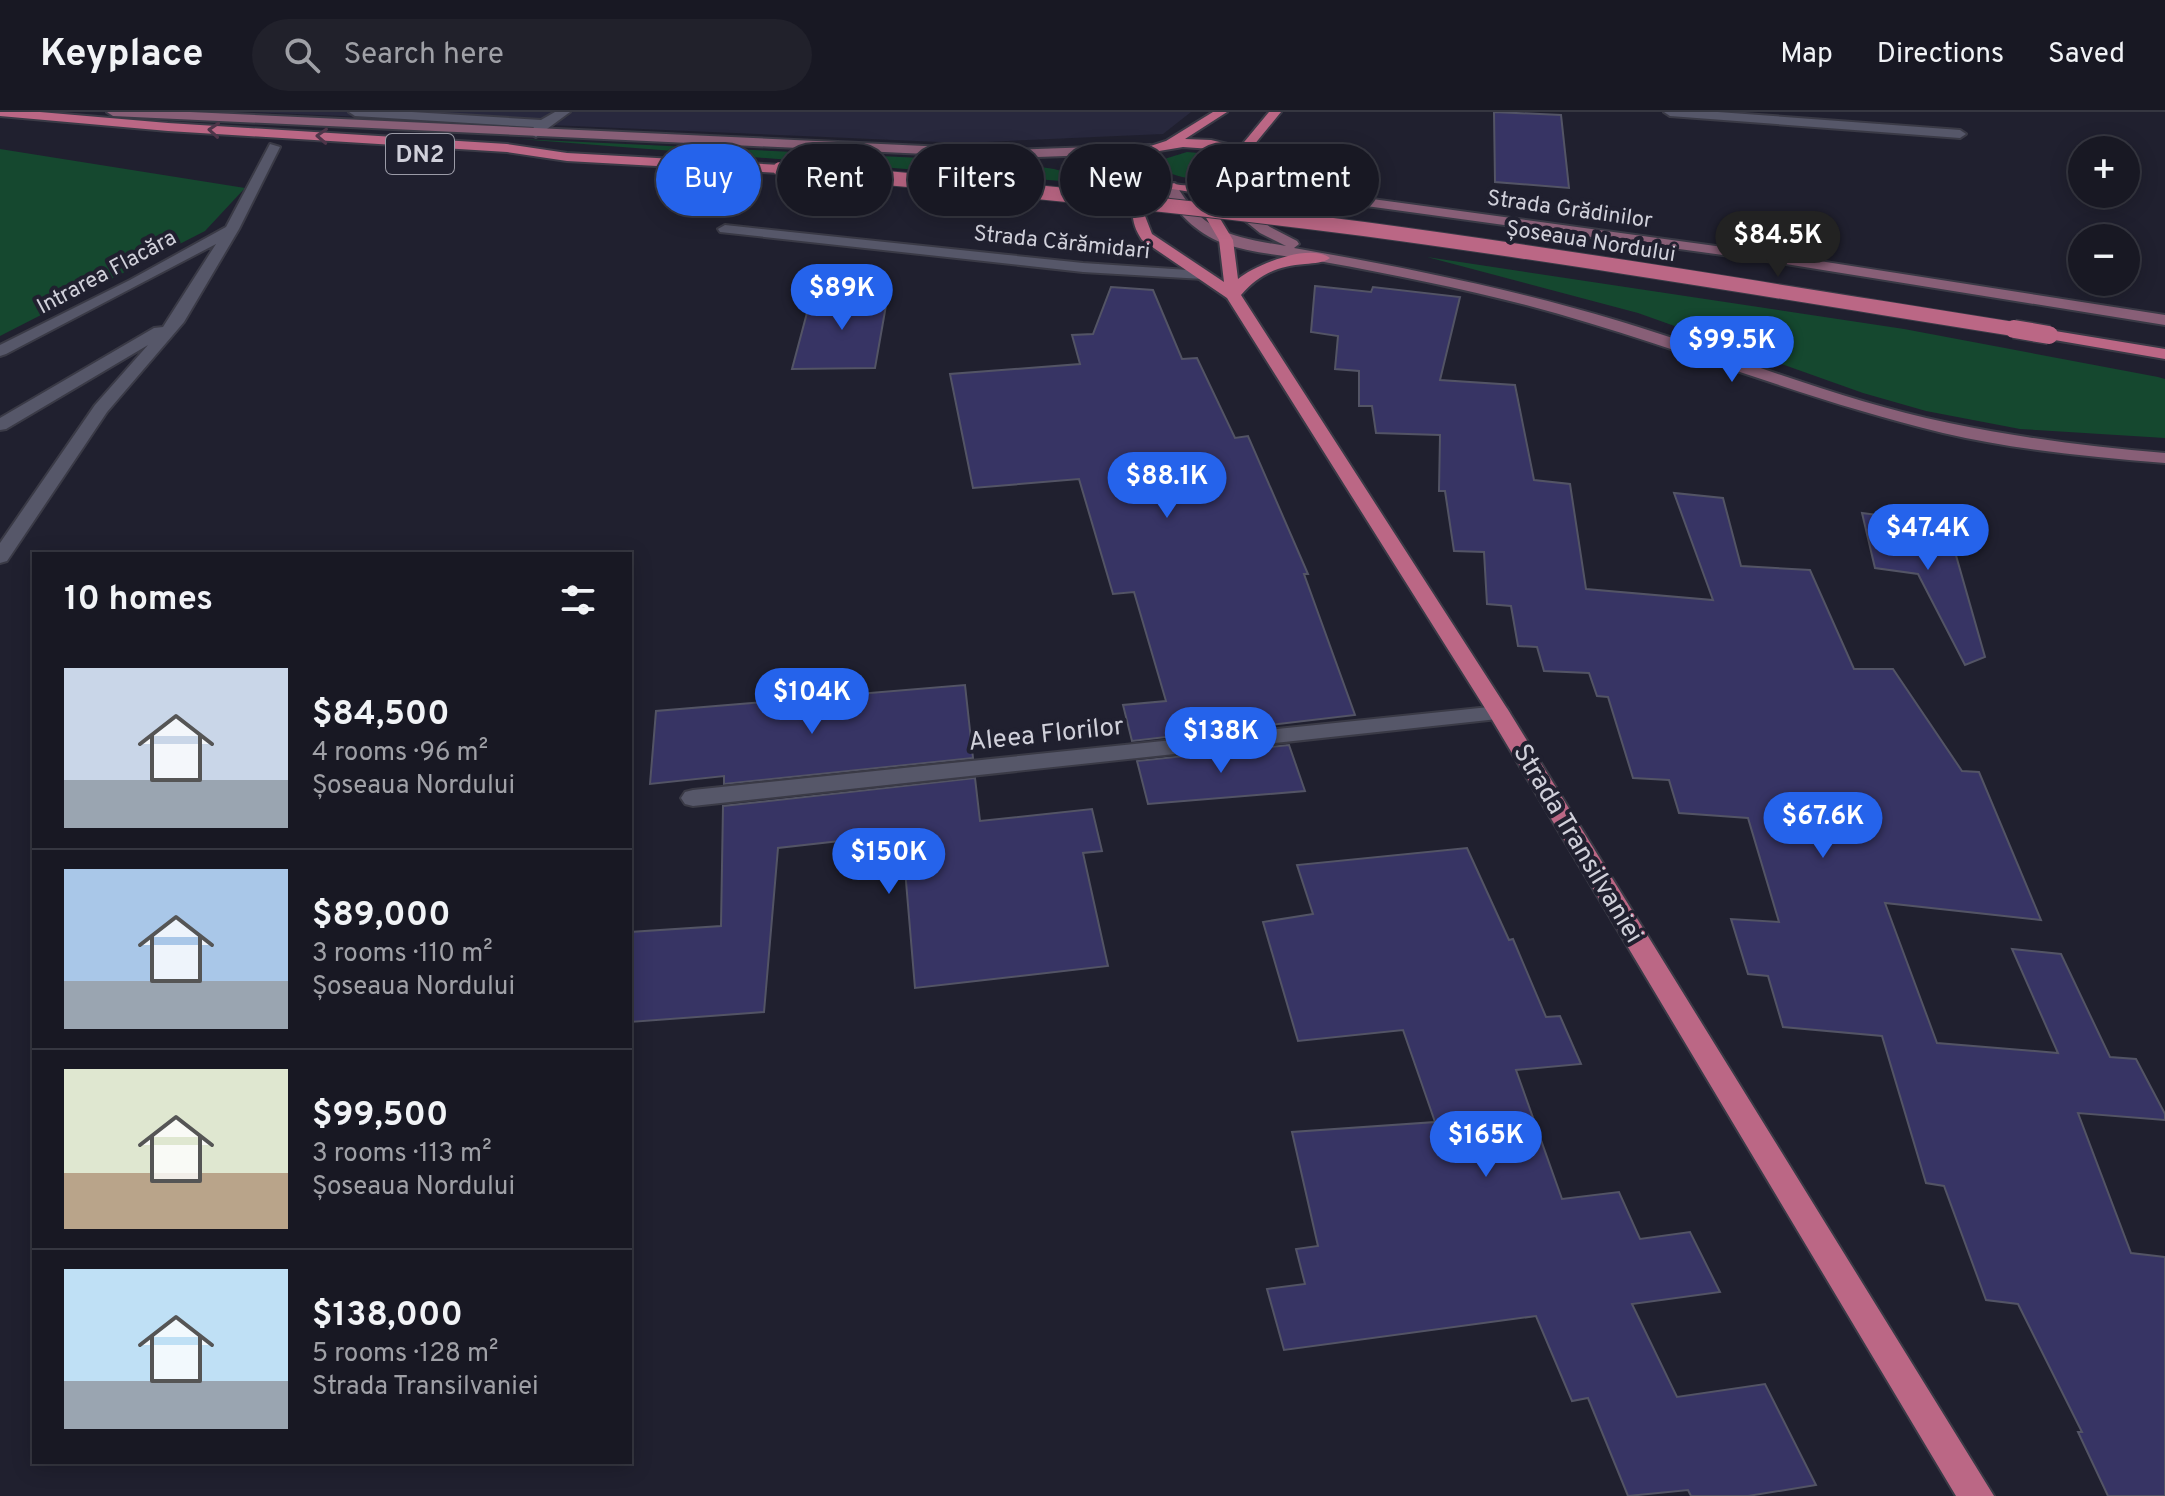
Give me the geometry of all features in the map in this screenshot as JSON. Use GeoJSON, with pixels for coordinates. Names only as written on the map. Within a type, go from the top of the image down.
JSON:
{"type":"FeatureCollection","features":[{"type":"Feature","properties":{"kind":"main road","name":"Șoseaua Nordului"},"geometry":{"type":"LineString","coordinates":[[0,112],[168,127],[507,148],[567,157]]}},
{"type":"Feature","properties":{"kind":"main road"},"geometry":{"type":"LineString","coordinates":[[1167,144],[1221,112]]}},
{"type":"Feature","properties":{"kind":"main road"},"geometry":{"type":"LineString","coordinates":[[1249,144],[1275,112]]}},
{"type":"Feature","properties":{"kind":"main road","name":"Șoseaua Nordului"},"geometry":{"type":"LineString","coordinates":[[232,145],[497,158],[567,157],[780,169],[1041,192],[1267,217],[1672,275],[2165,354]]}},
{"type":"Feature","properties":{"kind":"main road"},"geometry":{"type":"LineString","coordinates":[[1137,216],[1138,225],[1147,237],[1233,295],[1248,275],[1267,266],[1323,258]]}},
{"type":"Feature","properties":{"kind":"main road","name":"Strada Transilvaniei"},"geometry":{"type":"LineString","coordinates":[[1212,216],[1226,240],[1233,295],[1499,713],[1976,1496]]}},
{"type":"Feature","properties":{"kind":"street"},"geometry":{"type":"LineString","coordinates":[[113,112],[540,128],[908,148]]}},
{"type":"Feature","properties":{"kind":"street"},"geometry":{"type":"LineString","coordinates":[[355,112],[540,128],[564,112]]}},
{"type":"Feature","properties":{"kind":"street"},"geometry":{"type":"LineString","coordinates":[[1670,112],[1960,134]]}},
{"type":"Feature","properties":{"kind":"street"},"geometry":{"type":"LineString","coordinates":[[0,557],[101,409],[176,322],[232,229],[274,147]]}},
{"type":"Feature","properties":{"kind":"street"},"geometry":{"type":"LineString","coordinates":[[1171,188],[1177,202],[1190,216],[1226,240],[1406,272],[1541,305],[1612,324],[1882,411],[1946,428],[2051,448],[2159,457]]}},
{"type":"Feature","properties":{"kind":"street"},"geometry":{"type":"LineString","coordinates":[[1379,202],[1396,206]]}},
{"type":"Feature","properties":{"kind":"street"},"geometry":{"type":"LineString","coordinates":[[1379,204],[1396,206]]}},
{"type":"Feature","properties":{"kind":"street","name":"Strada Grădinilor"},"geometry":{"type":"LineString","coordinates":[[1396,206],[1774,258],[2165,320]]}},
{"type":"Feature","properties":{"kind":"street"},"geometry":{"type":"LineString","coordinates":[[1248,216],[1265,230],[1323,258]]}},
{"type":"Feature","properties":{"kind":"street","name":"Intrarea Flacăra"},"geometry":{"type":"LineString","coordinates":[[0,351],[135,283],[232,229]]}},
{"type":"Feature","properties":{"kind":"street","name":"Strada Cărămidari"},"geometry":{"type":"LineString","coordinates":[[725,229],[808,235],[1130,273],[1203,275]]}},
{"type":"Feature","properties":{"kind":"street"},"geometry":{"type":"LineString","coordinates":[[0,425],[176,322]]}},
{"type":"Feature","properties":{"kind":"street","name":"Aleea Florilor"},"geometry":{"type":"LineString","coordinates":[[693,798],[1499,713]]}},
{"type":"Feature","properties":{"kind":"shaded area"},"geometry":{"type":"Polygon","coordinates":[[[251,112],[1191,112],[1163,134],[963,143],[251,112]]]}},
{"type":"Feature","properties":{"kind":"green space"},"geometry":{"type":"Polygon","coordinates":[[[519,139],[656,145],[656,150],[519,139]]]}},
{"type":"Feature","properties":{"kind":"green space"},"geometry":{"type":"Polygon","coordinates":[[[0,149],[245,188],[205,231],[0,336],[0,149]]]}},
{"type":"Feature","properties":{"kind":"green space"},"geometry":{"type":"Polygon","coordinates":[[[761,150],[777,151],[777,159],[761,158],[761,150]]]}},
{"type":"Feature","properties":{"kind":"green space"},"geometry":{"type":"Polygon","coordinates":[[[1187,152],[1187,178],[1171,173],[1171,157],[1187,152]]]}},
{"type":"Feature","properties":{"kind":"green space"},"geometry":{"type":"Polygon","coordinates":[[[892,157],[908,157],[908,169],[892,168],[892,157]]]}},
{"type":"Feature","properties":{"kind":"green space"},"geometry":{"type":"Polygon","coordinates":[[[1044,168],[1060,171],[1060,181],[1044,180],[1044,168]]]}},
{"type":"Feature","properties":{"kind":"green space"},"geometry":{"type":"Polygon","coordinates":[[[1427,257],[1904,329],[2158,377],[2165,379],[2165,438],[2020,429],[1926,411],[1863,393],[1638,313],[1427,257]]]}},
{"type":"Feature","properties":{"kind":"building"},"geometry":{"type":"Polygon","coordinates":[[[1494,112],[1561,115],[1569,188],[1495,182],[1494,112]]]}},
{"type":"Feature","properties":{"kind":"building"},"geometry":{"type":"Polygon","coordinates":[[[1315,286],[1371,292],[1373,287],[1460,297],[1440,380],[1515,385],[1534,480],[1570,484],[1586,589],[1713,600],[1674,493],[1723,498],[1741,566],[1810,570],[1854,669],[1893,669],[1962,771],[1979,772],[2041,920],[1885,903],[1937,1043],[2058,1053],[2012,949],[2061,954],[2110,1057],[2136,1059],[2165,1114],[2165,1120],[2078,1113],[2131,1253],[2165,1257],[2165,1496],[2108,1496],[2078,1432],[2082,1432],[2018,1304],[1986,1300],[1944,1186],[1926,1183],[1882,1036],[1783,1027],[1768,976],[1748,974],[1731,919],[1779,922],[1748,818],[1679,813],[1669,780],[1633,778],[1608,697],[1597,696],[1589,673],[1544,671],[1537,647],[1518,646],[1511,606],[1487,604],[1484,552],[1454,551],[1445,491],[1439,491],[1440,435],[1376,433],[1372,406],[1359,406],[1359,371],[1335,369],[1338,336],[1311,332],[1315,286]]]}},
{"type":"Feature","properties":{"kind":"building"},"geometry":{"type":"Polygon","coordinates":[[[1111,287],[1153,290],[1182,359],[1197,358],[1235,438],[1248,436],[1308,574],[1304,574],[1355,715],[1132,741],[1123,705],[1166,701],[1134,592],[1113,594],[1079,479],[973,488],[950,374],[1080,364],[1072,335],[1093,334],[1111,287]]]}},
{"type":"Feature","properties":{"kind":"building"},"geometry":{"type":"Polygon","coordinates":[[[812,294],[888,294],[875,368],[792,369],[812,294]]]}},
{"type":"Feature","properties":{"kind":"building"},"geometry":{"type":"Polygon","coordinates":[[[1862,513],[1947,524],[1985,657],[1965,665],[1918,574],[1875,568],[1862,513]]]}},
{"type":"Feature","properties":{"kind":"building"},"geometry":{"type":"Polygon","coordinates":[[[965,685],[973,758],[724,784],[724,776],[650,784],[656,711],[965,685]]]}},
{"type":"Feature","properties":{"kind":"building"},"geometry":{"type":"Polygon","coordinates":[[[1289,745],[1305,791],[1148,804],[1137,761],[1289,745]]]}},
{"type":"Feature","properties":{"kind":"building"},"geometry":{"type":"Polygon","coordinates":[[[975,778],[980,821],[1092,809],[1102,851],[1083,853],[1108,966],[915,988],[902,834],[778,848],[764,1012],[632,1022],[632,932],[721,926],[723,806],[975,778]]]}},
{"type":"Feature","properties":{"kind":"building"},"geometry":{"type":"Polygon","coordinates":[[[1467,848],[1509,940],[1513,939],[1546,1017],[1560,1016],[1581,1064],[1516,1070],[1562,1199],[1619,1192],[1640,1239],[1690,1232],[1720,1292],[1632,1304],[1677,1397],[1765,1384],[1816,1485],[1748,1496],[1691,1496],[1688,1490],[1628,1496],[1588,1398],[1572,1401],[1536,1316],[1284,1350],[1267,1289],[1305,1284],[1296,1249],[1318,1246],[1292,1132],[1435,1122],[1403,1030],[1298,1041],[1263,922],[1313,914],[1297,865],[1467,848]]]}}]}
